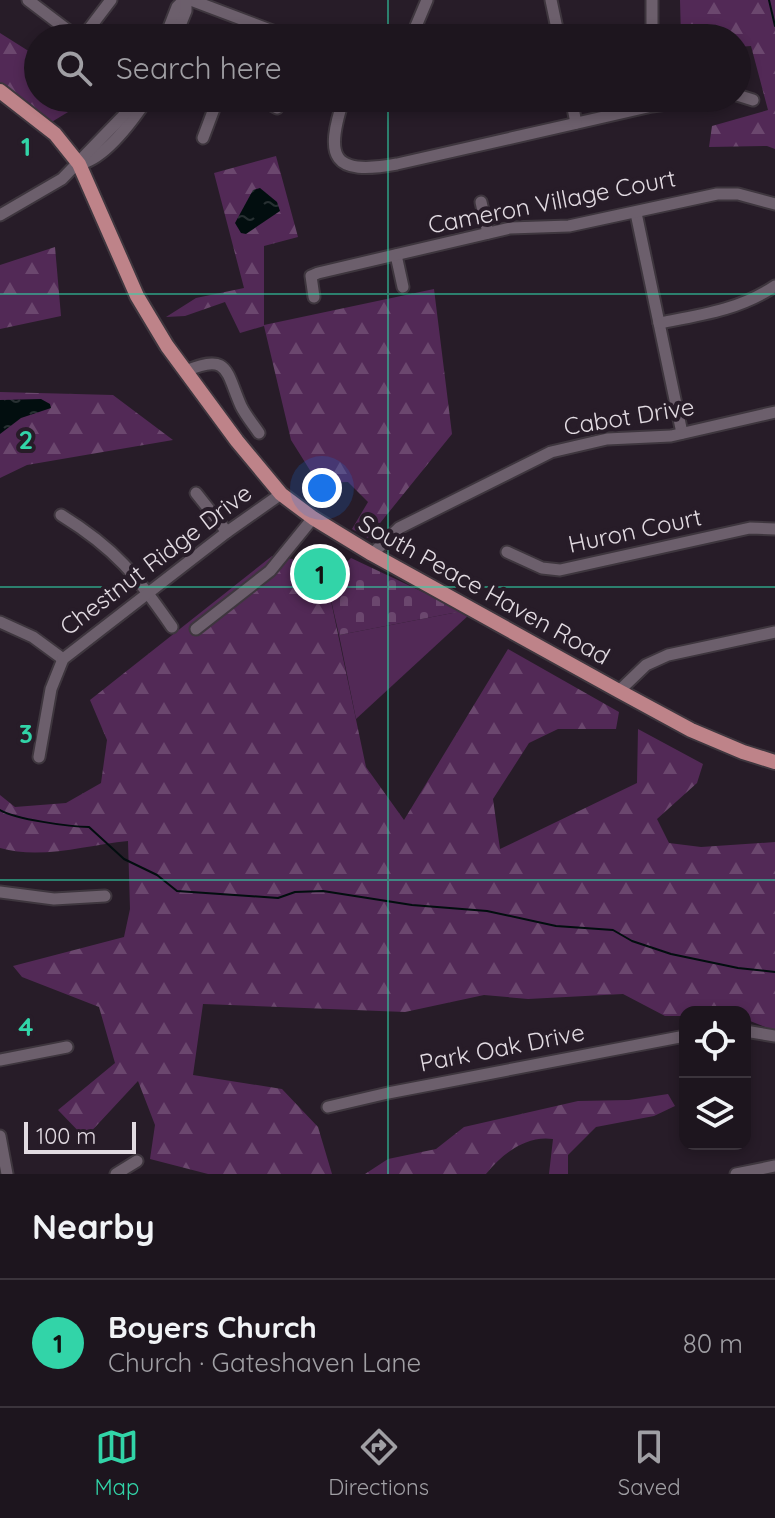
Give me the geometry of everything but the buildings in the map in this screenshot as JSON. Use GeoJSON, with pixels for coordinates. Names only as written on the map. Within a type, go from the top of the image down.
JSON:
{"type":"FeatureCollection","features":[{"type":"Feature","properties":{"kind":"main road","name":"South Peace Haven Road"},"geometry":{"type":"LineString","coordinates":[[0,92],[24,110]]}},
{"type":"Feature","properties":{"kind":"main road","name":"South Peace Haven Road"},"geometry":{"type":"LineString","coordinates":[[26,112],[55,134],[79,164],[137,296],[186,371],[255,465],[281,494],[313,518],[372,554],[619,691],[691,730],[775,762]]}},
{"type":"Feature","properties":{"kind":"street"},"geometry":{"type":"LineString","coordinates":[[28,0],[61,24]]}},
{"type":"Feature","properties":{"kind":"street"},"geometry":{"type":"LineString","coordinates":[[91,24],[111,0]]}},
{"type":"Feature","properties":{"kind":"street"},"geometry":{"type":"LineString","coordinates":[[170,24],[177,7],[187,0]]}},
{"type":"Feature","properties":{"kind":"street"},"geometry":{"type":"LineString","coordinates":[[181,24],[187,0]]}},
{"type":"Feature","properties":{"kind":"street"},"geometry":{"type":"LineString","coordinates":[[187,0],[253,24]]}},
{"type":"Feature","properties":{"kind":"street"},"geometry":{"type":"LineString","coordinates":[[417,24],[427,0]]}},
{"type":"Feature","properties":{"kind":"street"},"geometry":{"type":"LineString","coordinates":[[551,0],[556,24]]}},
{"type":"Feature","properties":{"kind":"street"},"geometry":{"type":"LineString","coordinates":[[652,0],[652,24]]}},
{"type":"Feature","properties":{"kind":"street"},"geometry":{"type":"LineString","coordinates":[[0,215],[47,189],[79,164],[126,112]]}},
{"type":"Feature","properties":{"kind":"street"},"geometry":{"type":"LineString","coordinates":[[79,164],[91,162],[102,152],[136,112]]}},
{"type":"Feature","properties":{"kind":"street"},"geometry":{"type":"LineString","coordinates":[[203,138],[213,112]]}},
{"type":"Feature","properties":{"kind":"street"},"geometry":{"type":"LineString","coordinates":[[340,112],[333,140],[334,149],[341,162],[355,169],[397,164],[616,112]]}},
{"type":"Feature","properties":{"kind":"street"},"geometry":{"type":"LineString","coordinates":[[574,112],[576,123]]}},
{"type":"Feature","properties":{"kind":"street","name":"Cameron Village Court"},"geometry":{"type":"LineString","coordinates":[[314,297],[311,276],[488,233],[530,226],[569,226],[717,194],[738,194],[775,204]]}},
{"type":"Feature","properties":{"kind":"street"},"geometry":{"type":"LineString","coordinates":[[481,202],[488,233]]}},
{"type":"Feature","properties":{"kind":"street"},"geometry":{"type":"LineString","coordinates":[[636,213],[682,433]]}},
{"type":"Feature","properties":{"kind":"street"},"geometry":{"type":"LineString","coordinates":[[396,255],[403,287]]}},
{"type":"Feature","properties":{"kind":"street"},"geometry":{"type":"LineString","coordinates":[[659,323],[722,312],[775,286]]}},
{"type":"Feature","properties":{"kind":"street"},"geometry":{"type":"LineString","coordinates":[[186,371],[207,362],[224,367],[243,410],[259,433]]}},
{"type":"Feature","properties":{"kind":"street","name":"Cabot Drive"},"geometry":{"type":"LineString","coordinates":[[372,554],[399,528],[551,452],[607,439],[682,433],[775,412]]}},
{"type":"Feature","properties":{"kind":"street"},"geometry":{"type":"LineString","coordinates":[[196,493],[227,532]]}},
{"type":"Feature","properties":{"kind":"street","name":"Chestnut Ridge Drive"},"geometry":{"type":"LineString","coordinates":[[39,757],[51,689],[63,659],[281,494]]}},
{"type":"Feature","properties":{"kind":"street"},"geometry":{"type":"LineString","coordinates":[[61,515],[111,550],[172,627]]}},
{"type":"Feature","properties":{"kind":"street"},"geometry":{"type":"LineString","coordinates":[[196,629],[270,571],[313,518]]}},
{"type":"Feature","properties":{"kind":"street","name":"Huron Court"},"geometry":{"type":"LineString","coordinates":[[507,552],[542,568],[560,570],[750,528],[775,529]]}},
{"type":"Feature","properties":{"kind":"street"},"geometry":{"type":"LineString","coordinates":[[0,622],[33,637],[63,659]]}},
{"type":"Feature","properties":{"kind":"street"},"geometry":{"type":"LineString","coordinates":[[619,691],[646,665],[668,655],[775,632]]}},
{"type":"Feature","properties":{"kind":"street"},"geometry":{"type":"LineString","coordinates":[[0,892],[54,899],[105,896]]}},
{"type":"Feature","properties":{"kind":"street"},"geometry":{"type":"LineString","coordinates":[[751,1032],[775,1036]]}},
{"type":"Feature","properties":{"kind":"street","name":"Park Oak Drive"},"geometry":{"type":"LineString","coordinates":[[328,1107],[679,1037]]}},
{"type":"Feature","properties":{"kind":"street"},"geometry":{"type":"LineString","coordinates":[[0,1060],[67,1047]]}},
{"type":"Feature","properties":{"kind":"street"},"geometry":{"type":"LineString","coordinates":[[0,1136],[4,1166]]}},
{"type":"Feature","properties":{"kind":"street"},"geometry":{"type":"LineString","coordinates":[[116,1174],[137,1161]]}},
{"type":"Feature","properties":{"kind":"street"},"geometry":{"type":"LineString","coordinates":[[736,1174],[775,1166]]}},
{"type":"Feature","properties":{"kind":"green space"},"geometry":{"type":"Polygon","coordinates":[[[680,0],[775,0],[775,149],[767,146],[709,147],[712,126],[768,110],[751,46],[751,24],[681,24],[680,0]]]}},
{"type":"Feature","properties":{"kind":"green space"},"geometry":{"type":"Polygon","coordinates":[[[0,33],[24,48],[24,102],[0,83],[0,33]]]}},
{"type":"Feature","properties":{"kind":"green space"},"geometry":{"type":"Polygon","coordinates":[[[36,112],[68,112],[50,123],[36,112]]]}},
{"type":"Feature","properties":{"kind":"green space"},"geometry":{"type":"Polygon","coordinates":[[[276,156],[298,237],[264,246],[264,325],[434,289],[452,434],[368,538],[352,529],[368,502],[348,482],[318,483],[291,440],[264,326],[240,333],[225,302],[185,316],[166,317],[196,298],[244,288],[214,173],[276,156]]]}},
{"type":"Feature","properties":{"kind":"green space"},"geometry":{"type":"Polygon","coordinates":[[[55,247],[61,316],[0,329],[0,265],[55,247]]]}},
{"type":"Feature","properties":{"kind":"green space"},"geometry":{"type":"Polygon","coordinates":[[[0,392],[113,395],[173,440],[27,465],[0,478],[0,392]]]}},
{"type":"Feature","properties":{"kind":"green space"},"geometry":{"type":"Polygon","coordinates":[[[272,556],[293,559],[297,590],[327,582],[366,767],[404,820],[508,649],[619,712],[616,729],[558,729],[529,743],[493,799],[500,849],[637,783],[638,729],[703,764],[697,783],[657,819],[669,843],[701,847],[775,842],[775,1031],[751,1021],[751,1006],[679,1006],[679,1016],[665,1016],[623,994],[528,999],[484,995],[405,1012],[203,1004],[193,1075],[282,1089],[318,1127],[332,1174],[208,1174],[150,1159],[155,1125],[138,1081],[85,1138],[58,1110],[115,1063],[99,1007],[22,977],[13,966],[124,937],[130,909],[128,841],[32,853],[0,848],[0,795],[15,807],[66,803],[101,783],[107,740],[90,700],[272,556]]]}},
{"type":"Feature","properties":{"kind":"green space"},"geometry":{"type":"Polygon","coordinates":[[[351,558],[463,611],[339,635],[327,582],[351,558]]]}},
{"type":"Feature","properties":{"kind":"green space"},"geometry":{"type":"Polygon","coordinates":[[[463,611],[470,614],[356,719],[339,635],[463,611]]]}},
{"type":"Feature","properties":{"kind":"green space"},"geometry":{"type":"Polygon","coordinates":[[[668,1094],[675,1106],[654,1116],[596,1127],[568,1155],[568,1174],[549,1174],[553,1139],[543,1139],[515,1148],[486,1174],[365,1174],[388,1159],[436,1149],[464,1127],[578,1101],[629,1100],[668,1094]]]}},
{"type":"Feature","properties":{"kind":"water"},"geometry":{"type":"Polygon","coordinates":[[[260,188],[277,202],[280,211],[246,234],[241,233],[235,223],[253,190],[260,188]]]}},
{"type":"Feature","properties":{"kind":"water"},"geometry":{"type":"Polygon","coordinates":[[[41,399],[51,408],[21,418],[0,434],[0,400],[41,399]]]}},
{"type":"Feature","properties":{"kind":"waterway"},"geometry":{"type":"LineString","coordinates":[[769,0],[775,26]]}},
{"type":"Feature","properties":{"kind":"waterway"},"geometry":{"type":"LineString","coordinates":[[0,810],[43,822],[89,827],[124,859],[157,875],[177,891],[278,898],[295,892],[323,891],[412,905],[487,911],[556,926],[613,930],[632,941],[671,954],[775,972]]}},
{"type":"Feature","properties":{"kind":"place","name":"Boyers Church"},"geometry":{"type":"Point","coordinates":[320,574]}}]}
